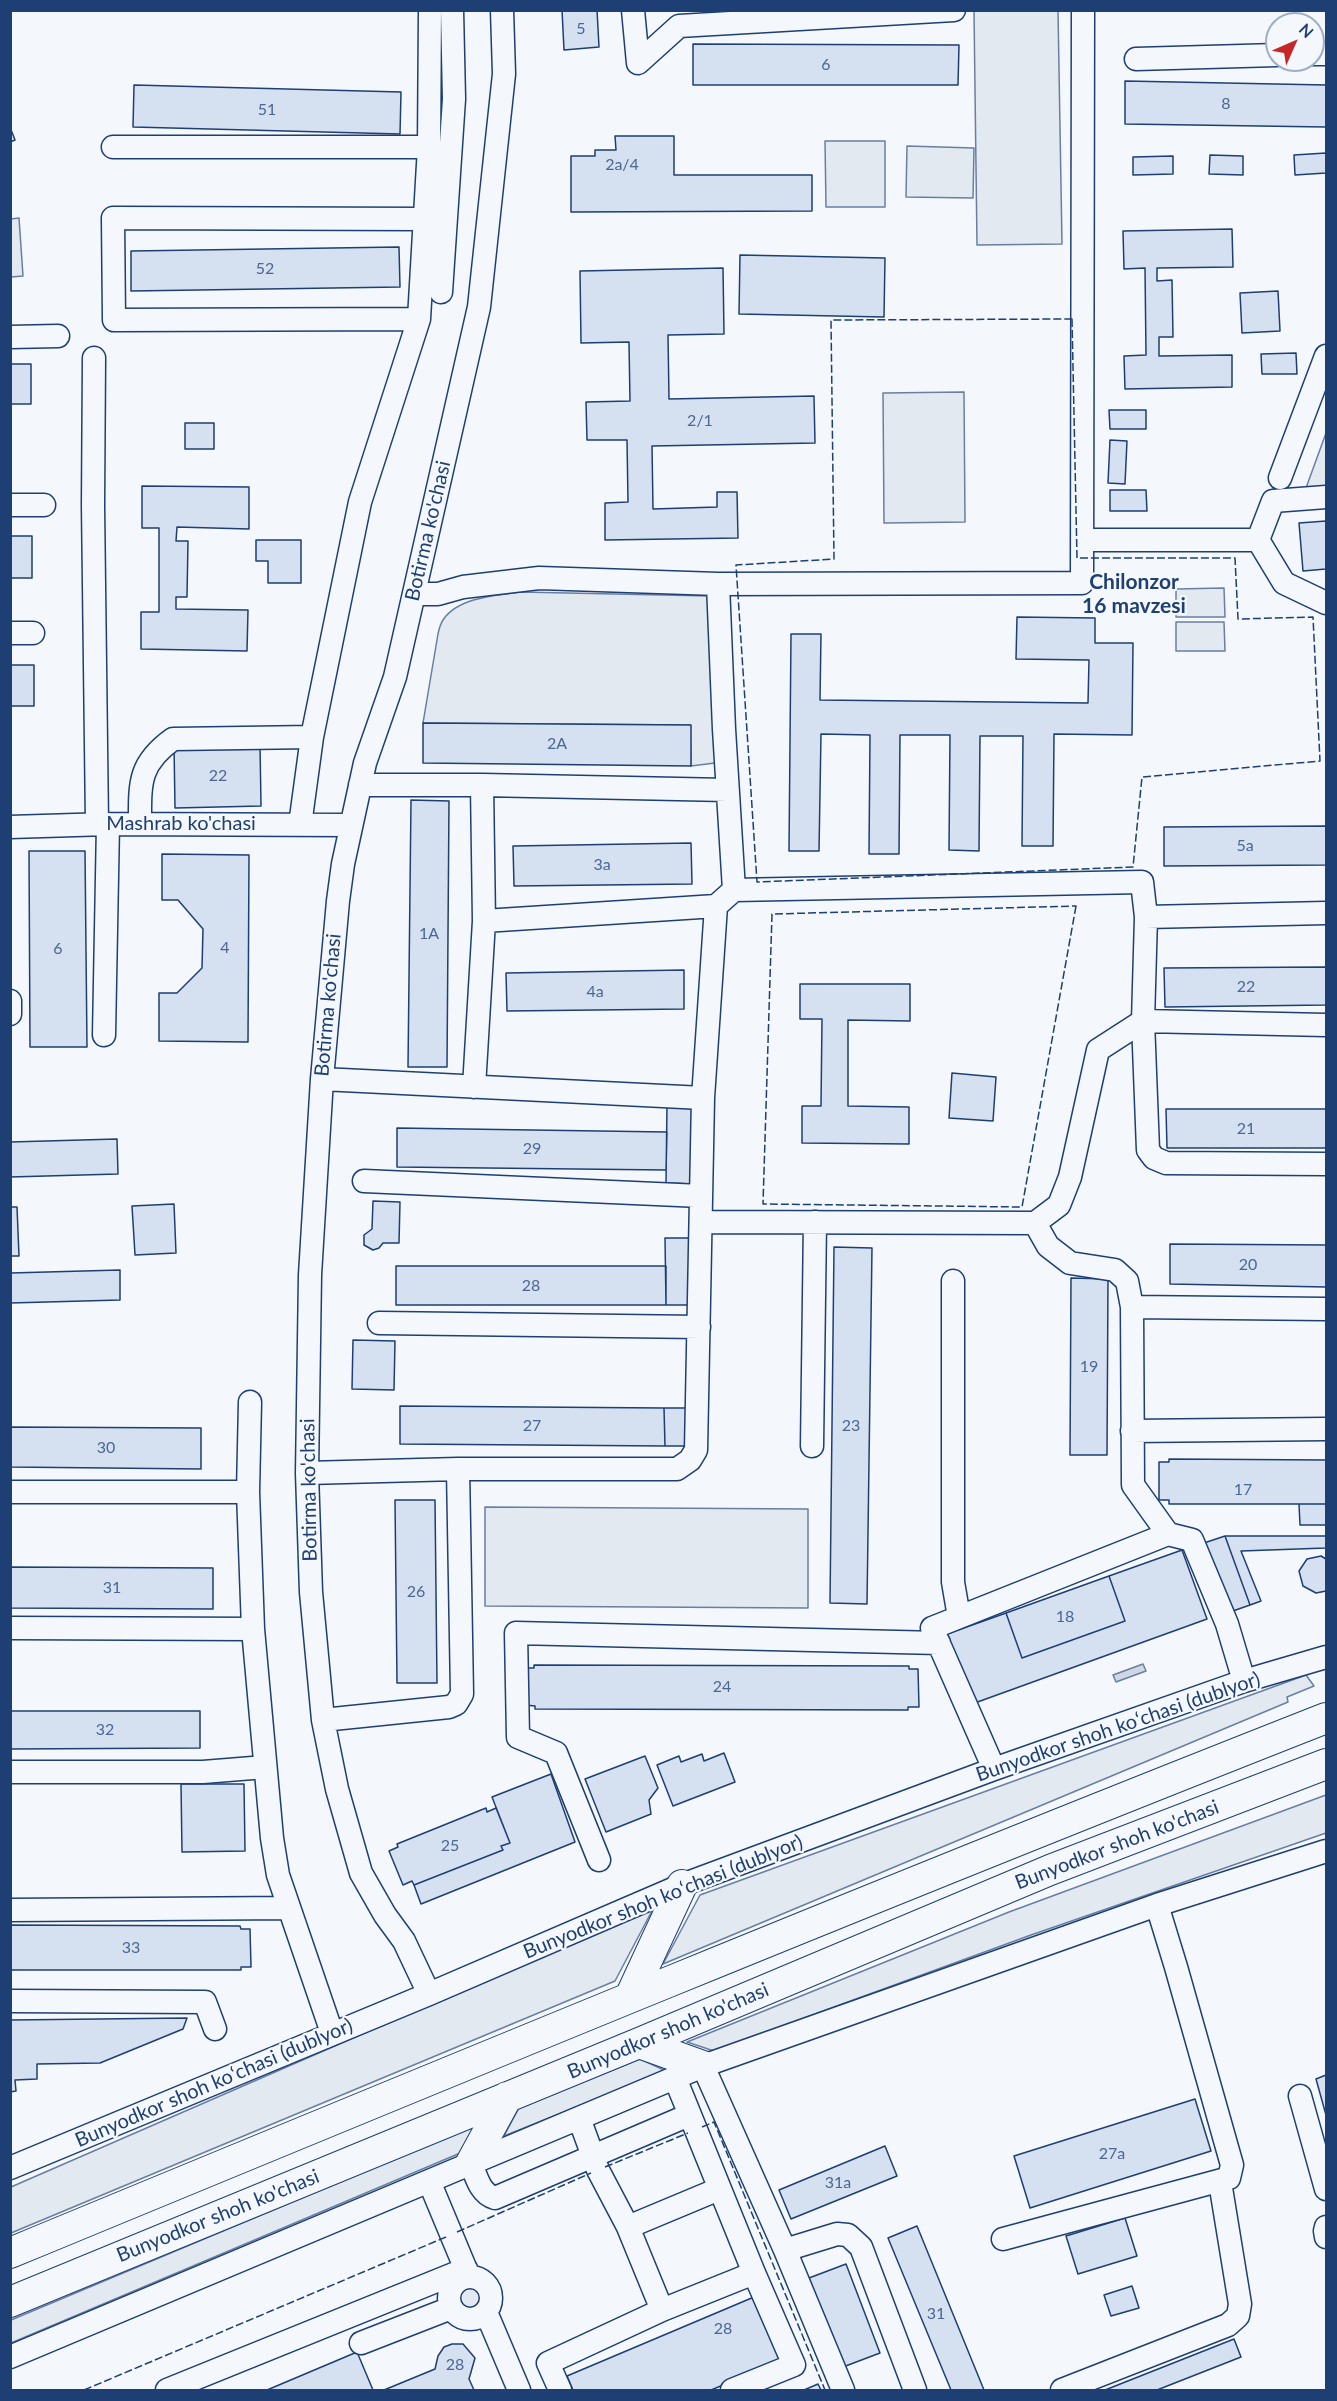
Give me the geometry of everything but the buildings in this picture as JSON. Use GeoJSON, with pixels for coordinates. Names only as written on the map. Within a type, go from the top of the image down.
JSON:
{"type":"FeatureCollection","features":[{"type":"Feature","properties":{"kind":"main road","name":"Bunyodkor shoh ko'chasi"},"geometry":{"type":"LineString","coordinates":[[10,2253],[630,1997],[1041,1830],[1326,1718]]}},
{"type":"Feature","properties":{"kind":"main road","name":"Bunyodkor shoh ko'chasi"},"geometry":{"type":"LineString","coordinates":[[10,2301],[639,2043],[1050,1870],[1326,1764]]}},
{"type":"Feature","properties":{"kind":"main road"},"geometry":{"type":"LineString","coordinates":[[630,1997],[682,1885]]}},
{"type":"Feature","properties":{"kind":"main road"},"geometry":{"type":"LineString","coordinates":[[639,2043],[703,2066]]}},
{"type":"Feature","properties":{"kind":"main road"},"geometry":{"type":"LineString","coordinates":[[471,2163],[507,2097]]}},
{"type":"Feature","properties":{"kind":"street"},"geometry":{"type":"LineString","coordinates":[[300,825],[312,737],[360,502],[419,319],[429,147],[430,10]]}},
{"type":"Feature","properties":{"kind":"street"},"geometry":{"type":"LineString","coordinates":[[441,292],[454,99],[452,10]]}},
{"type":"Feature","properties":{"kind":"street","name":"Botirma ko'chasi"},"geometry":{"type":"LineString","coordinates":[[429,1994],[404,1941],[381,1908],[361,1873],[339,1797],[323,1720],[311,1592],[307,1473],[310,1275],[322,1079],[338,901],[351,825],[365,763],[395,678],[479,307],[504,74],[501,10]]}},
{"type":"Feature","properties":{"kind":"street"},"geometry":{"type":"LineString","coordinates":[[633,10],[638,63],[679,18],[954,10]]}},
{"type":"Feature","properties":{"kind":"street"},"geometry":{"type":"LineString","coordinates":[[414,594],[438,594],[464,587],[539,578],[718,584],[1082,583],[1084,540],[1083,10]]}},
{"type":"Feature","properties":{"kind":"street"},"geometry":{"type":"LineString","coordinates":[[1136,59],[1265,55]]}},
{"type":"Feature","properties":{"kind":"street"},"geometry":{"type":"LineString","coordinates":[[113,147],[429,147]]}},
{"type":"Feature","properties":{"kind":"street"},"geometry":{"type":"LineString","coordinates":[[419,319],[114,320],[113,218],[426,219]]}},
{"type":"Feature","properties":{"kind":"street"},"geometry":{"type":"LineString","coordinates":[[10,337],[58,336]]}},
{"type":"Feature","properties":{"kind":"street"},"geometry":{"type":"LineString","coordinates":[[1280,478],[1326,356]]}},
{"type":"Feature","properties":{"kind":"street"},"geometry":{"type":"LineString","coordinates":[[94,358],[93,505],[103,824],[104,1035]]}},
{"type":"Feature","properties":{"kind":"street"},"geometry":{"type":"LineString","coordinates":[[1258,540],[1273,501],[1326,497]]}},
{"type":"Feature","properties":{"kind":"street"},"geometry":{"type":"LineString","coordinates":[[10,505],[44,505]]}},
{"type":"Feature","properties":{"kind":"street"},"geometry":{"type":"LineString","coordinates":[[1084,540],[1258,540]]}},
{"type":"Feature","properties":{"kind":"street"},"geometry":{"type":"LineString","coordinates":[[1258,540],[1284,583],[1326,603]]}},
{"type":"Feature","properties":{"kind":"street"},"geometry":{"type":"LineString","coordinates":[[718,584],[734,890]]}},
{"type":"Feature","properties":{"kind":"street"},"geometry":{"type":"LineString","coordinates":[[140,825],[140,790],[146,766],[158,750],[173,739],[312,737]]}},
{"type":"Feature","properties":{"kind":"street"},"geometry":{"type":"LineString","coordinates":[[360,785],[727,790]]}},
{"type":"Feature","properties":{"kind":"street"},"geometry":{"type":"LineString","coordinates":[[474,1087],[483,921],[482,785]]}},
{"type":"Feature","properties":{"kind":"street","name":"Mashrab ko'chasi"},"geometry":{"type":"LineString","coordinates":[[10,827],[103,824],[351,825]]}},
{"type":"Feature","properties":{"kind":"street"},"geometry":{"type":"LineString","coordinates":[[483,921],[716,906],[734,890],[1142,882],[1146,917],[1143,1021],[1148,1150],[1154,1158],[1166,1163],[1326,1164]]}},
{"type":"Feature","properties":{"kind":"street"},"geometry":{"type":"LineString","coordinates":[[307,1473],[458,1469],[677,1469],[690,1460],[696,1450],[703,1098],[716,906]]}},
{"type":"Feature","properties":{"kind":"street"},"geometry":{"type":"LineString","coordinates":[[1146,917],[1326,913]]}},
{"type":"Feature","properties":{"kind":"street"},"geometry":{"type":"LineString","coordinates":[[10,1001],[10,1014]]}},
{"type":"Feature","properties":{"kind":"street"},"geometry":{"type":"LineString","coordinates":[[702,1222],[1035,1223],[1059,1205],[1070,1177],[1098,1050],[1143,1021],[1326,1025]]}},
{"type":"Feature","properties":{"kind":"street"},"geometry":{"type":"LineString","coordinates":[[322,1079],[703,1098]]}},
{"type":"Feature","properties":{"kind":"street"},"geometry":{"type":"LineString","coordinates":[[364,1181],[701,1196]]}},
{"type":"Feature","properties":{"kind":"street"},"geometry":{"type":"LineString","coordinates":[[812,1446],[815,1222]]}},
{"type":"Feature","properties":{"kind":"street"},"geometry":{"type":"LineString","coordinates":[[1035,1223],[1048,1246],[1070,1263],[1115,1270],[1127,1281],[1132,1307],[1132,1485],[1168,1534]]}},
{"type":"Feature","properties":{"kind":"street"},"geometry":{"type":"LineString","coordinates":[[953,1281],[953,1582],[959,1617]]}},
{"type":"Feature","properties":{"kind":"street"},"geometry":{"type":"LineString","coordinates":[[1132,1307],[1326,1309]]}},
{"type":"Feature","properties":{"kind":"street"},"geometry":{"type":"LineString","coordinates":[[379,1323],[699,1327]]}},
{"type":"Feature","properties":{"kind":"street"},"geometry":{"type":"LineString","coordinates":[[250,1402],[248,1492],[253,1629],[265,1767],[278,1875],[332,2033]]}},
{"type":"Feature","properties":{"kind":"street"},"geometry":{"type":"LineString","coordinates":[[1132,1431],[1326,1429]]}},
{"type":"Feature","properties":{"kind":"street"},"geometry":{"type":"LineString","coordinates":[[323,1720],[449,1707],[456,1704],[462,1694],[458,1469]]}},
{"type":"Feature","properties":{"kind":"street"},"geometry":{"type":"LineString","coordinates":[[10,1492],[248,1492]]}},
{"type":"Feature","properties":{"kind":"street"},"geometry":{"type":"LineString","coordinates":[[994,1769],[932,1628],[1168,1534],[1192,1540],[1227,1624],[1244,1681]]}},
{"type":"Feature","properties":{"kind":"street"},"geometry":{"type":"LineString","coordinates":[[10,1628],[253,1629]]}},
{"type":"Feature","properties":{"kind":"street"},"geometry":{"type":"LineString","coordinates":[[599,1860],[556,1754],[518,1737],[516,1633],[939,1643]]}},
{"type":"Feature","properties":{"kind":"street","name":"Bunyodkor shoh koʻchasi (dublyor)"},"geometry":{"type":"LineString","coordinates":[[10,2168],[429,1994],[682,1885],[994,1769],[1244,1681],[1326,1657]]}},
{"type":"Feature","properties":{"kind":"street"},"geometry":{"type":"LineString","coordinates":[[10,1772],[203,1772],[265,1767]]}},
{"type":"Feature","properties":{"kind":"street"},"geometry":{"type":"LineString","coordinates":[[10,2357],[703,2066],[1156,1905],[1326,1851]]}},
{"type":"Feature","properties":{"kind":"street"},"geometry":{"type":"LineString","coordinates":[[1003,2239],[1229,2178],[1232,2165],[1176,1967],[1156,1905]]}},
{"type":"Feature","properties":{"kind":"street"},"geometry":{"type":"LineString","coordinates":[[10,1910],[289,1908]]}},
{"type":"Feature","properties":{"kind":"street"},"geometry":{"type":"LineString","coordinates":[[10,2001],[205,2002],[215,2029]]}},
{"type":"Feature","properties":{"kind":"street"},"geometry":{"type":"LineString","coordinates":[[703,2066],[785,2250],[843,2391]]}},
{"type":"Feature","properties":{"kind":"street"},"geometry":{"type":"LineString","coordinates":[[675,2078],[719,2189],[794,2365],[732,2391]]}},
{"type":"Feature","properties":{"kind":"street"},"geometry":{"type":"LineString","coordinates":[[1300,2096],[1326,2189]]}},
{"type":"Feature","properties":{"kind":"street"},"geometry":{"type":"LineString","coordinates":[[471,2163],[480,2186],[488,2196],[495,2198],[689,2115]]}},
{"type":"Feature","properties":{"kind":"street"},"geometry":{"type":"LineString","coordinates":[[579,2118],[598,2170],[628,2227],[662,2310]]}},
{"type":"Feature","properties":{"kind":"street"},"geometry":{"type":"LineString","coordinates":[[429,2181],[468,2273],[489,2288],[491,2300],[486,2312],[470,2320],[459,2316],[449,2301],[451,2288],[468,2273]]}},
{"type":"Feature","properties":{"kind":"street"},"geometry":{"type":"LineString","coordinates":[[1062,2391],[1228,2325],[1238,2316],[1240,2304],[1220,2182]]}},
{"type":"Feature","properties":{"kind":"street"},"geometry":{"type":"LineString","coordinates":[[628,2227],[719,2189]]}},
{"type":"Feature","properties":{"kind":"street"},"geometry":{"type":"LineString","coordinates":[[1326,2227],[1326,2237]]}},
{"type":"Feature","properties":{"kind":"street"},"geometry":{"type":"LineString","coordinates":[[785,2250],[837,2234],[848,2235],[861,2247],[915,2391]]}},
{"type":"Feature","properties":{"kind":"street"},"geometry":{"type":"LineString","coordinates":[[167,2391],[468,2273]]}},
{"type":"Feature","properties":{"kind":"street"},"geometry":{"type":"LineString","coordinates":[[560,2391],[548,2362],[662,2310],[754,2273]]}},
{"type":"Feature","properties":{"kind":"street"},"geometry":{"type":"LineString","coordinates":[[361,2343],[451,2307]]}},
{"type":"Feature","properties":{"kind":"street"},"geometry":{"type":"LineString","coordinates":[[486,2312],[519,2391]]}},
{"type":"Feature","properties":{"kind":"shaded area"},"geometry":{"type":"Polygon","coordinates":[[[974,11],[1058,11],[1062,244],[977,245],[974,11]]]}},
{"type":"Feature","properties":{"kind":"shaded area"},"geometry":{"type":"Polygon","coordinates":[[[825,141],[885,141],[885,207],[826,207],[825,141]]]}},
{"type":"Feature","properties":{"kind":"shaded area"},"geometry":{"type":"Polygon","coordinates":[[[907,146],[974,148],[973,198],[906,197],[907,146]]]}},
{"type":"Feature","properties":{"kind":"shaded area"},"geometry":{"type":"Polygon","coordinates":[[[19,218],[23,276],[11,277],[11,219],[19,218]]]}},
{"type":"Feature","properties":{"kind":"shaded area"},"geometry":{"type":"Polygon","coordinates":[[[964,392],[965,522],[884,523],[883,393],[964,392]]]}},
{"type":"Feature","properties":{"kind":"shaded area"},"geometry":{"type":"Polygon","coordinates":[[[1326,433],[1326,487],[1306,488],[1326,433]]]}},
{"type":"Feature","properties":{"kind":"shaded area"},"geometry":{"type":"Polygon","coordinates":[[[1224,588],[1225,617],[1176,617],[1176,589],[1224,588]]]}},
{"type":"Feature","properties":{"kind":"shaded area"},"geometry":{"type":"Polygon","coordinates":[[[520,592],[710,596],[715,763],[691,766],[690,725],[423,723],[438,634],[443,620],[449,613],[467,602],[489,596],[520,592]]]}},
{"type":"Feature","properties":{"kind":"shaded area"},"geometry":{"type":"Polygon","coordinates":[[[1176,622],[1224,622],[1225,651],[1176,651],[1176,622]]]}},
{"type":"Feature","properties":{"kind":"shaded area"},"geometry":{"type":"Polygon","coordinates":[[[485,1507],[808,1509],[808,1608],[485,1606],[485,1507]]]}},
{"type":"Feature","properties":{"kind":"shaded area"},"geometry":{"type":"Polygon","coordinates":[[[1143,1664],[1146,1671],[1116,1682],[1113,1675],[1143,1664]]]}},
{"type":"Feature","properties":{"kind":"shaded area"},"geometry":{"type":"Polygon","coordinates":[[[1306,1675],[1314,1686],[1287,1697],[1288,1702],[663,1964],[700,1895],[1306,1675]]]}},
{"type":"Feature","properties":{"kind":"shaded area"},"geometry":{"type":"Polygon","coordinates":[[[1326,1795],[1326,1833],[1031,1935],[714,2051],[687,2042],[1009,1912],[1326,1795]]]}},
{"type":"Feature","properties":{"kind":"shaded area"},"geometry":{"type":"Polygon","coordinates":[[[654,1907],[615,1981],[11,2233],[11,2187],[654,1907]]]}},
{"type":"Feature","properties":{"kind":"shaded area"},"geometry":{"type":"Polygon","coordinates":[[[640,2059],[666,2071],[504,2136],[519,2108],[640,2059]]]}},
{"type":"Feature","properties":{"kind":"shaded area"},"geometry":{"type":"Polygon","coordinates":[[[483,2122],[465,2151],[11,2343],[11,2320],[483,2122]]]}},
{"type":"Feature","properties":{"kind":"shaded area"},"geometry":{"type":"Polygon","coordinates":[[[469,2284],[478,2288],[482,2297],[478,2306],[469,2310],[460,2306],[456,2297],[460,2288],[469,2284]]]}},
{"type":"Feature","properties":{"kind":"fence"},"geometry":{"type":"LineString","coordinates":[[1072,319],[1077,558],[1235,558],[1238,619],[1313,617],[1320,761],[1142,777],[1133,867],[757,882],[736,565],[834,559],[831,320],[1072,319]]}},
{"type":"Feature","properties":{"kind":"fence"},"geometry":{"type":"LineString","coordinates":[[1076,906],[1022,1207],[763,1204],[772,914],[1076,906]]}},
{"type":"Feature","properties":{"kind":"fence"},"geometry":{"type":"LineString","coordinates":[[702,2127],[714,2122],[825,2390]]}},
{"type":"Feature","properties":{"kind":"fence"},"geometry":{"type":"LineString","coordinates":[[605,2167],[688,2133]]}},
{"type":"Feature","properties":{"kind":"fence"},"geometry":{"type":"LineString","coordinates":[[457,2232],[591,2173]]}},
{"type":"Feature","properties":{"kind":"fence"},"geometry":{"type":"LineString","coordinates":[[84,2390],[446,2237]]}},
{"type":"Feature","properties":{"kind":"district","name":"Chilonzor 16 mavzesi"},"geometry":{"type":"Point","coordinates":[1134,594]}}]}
